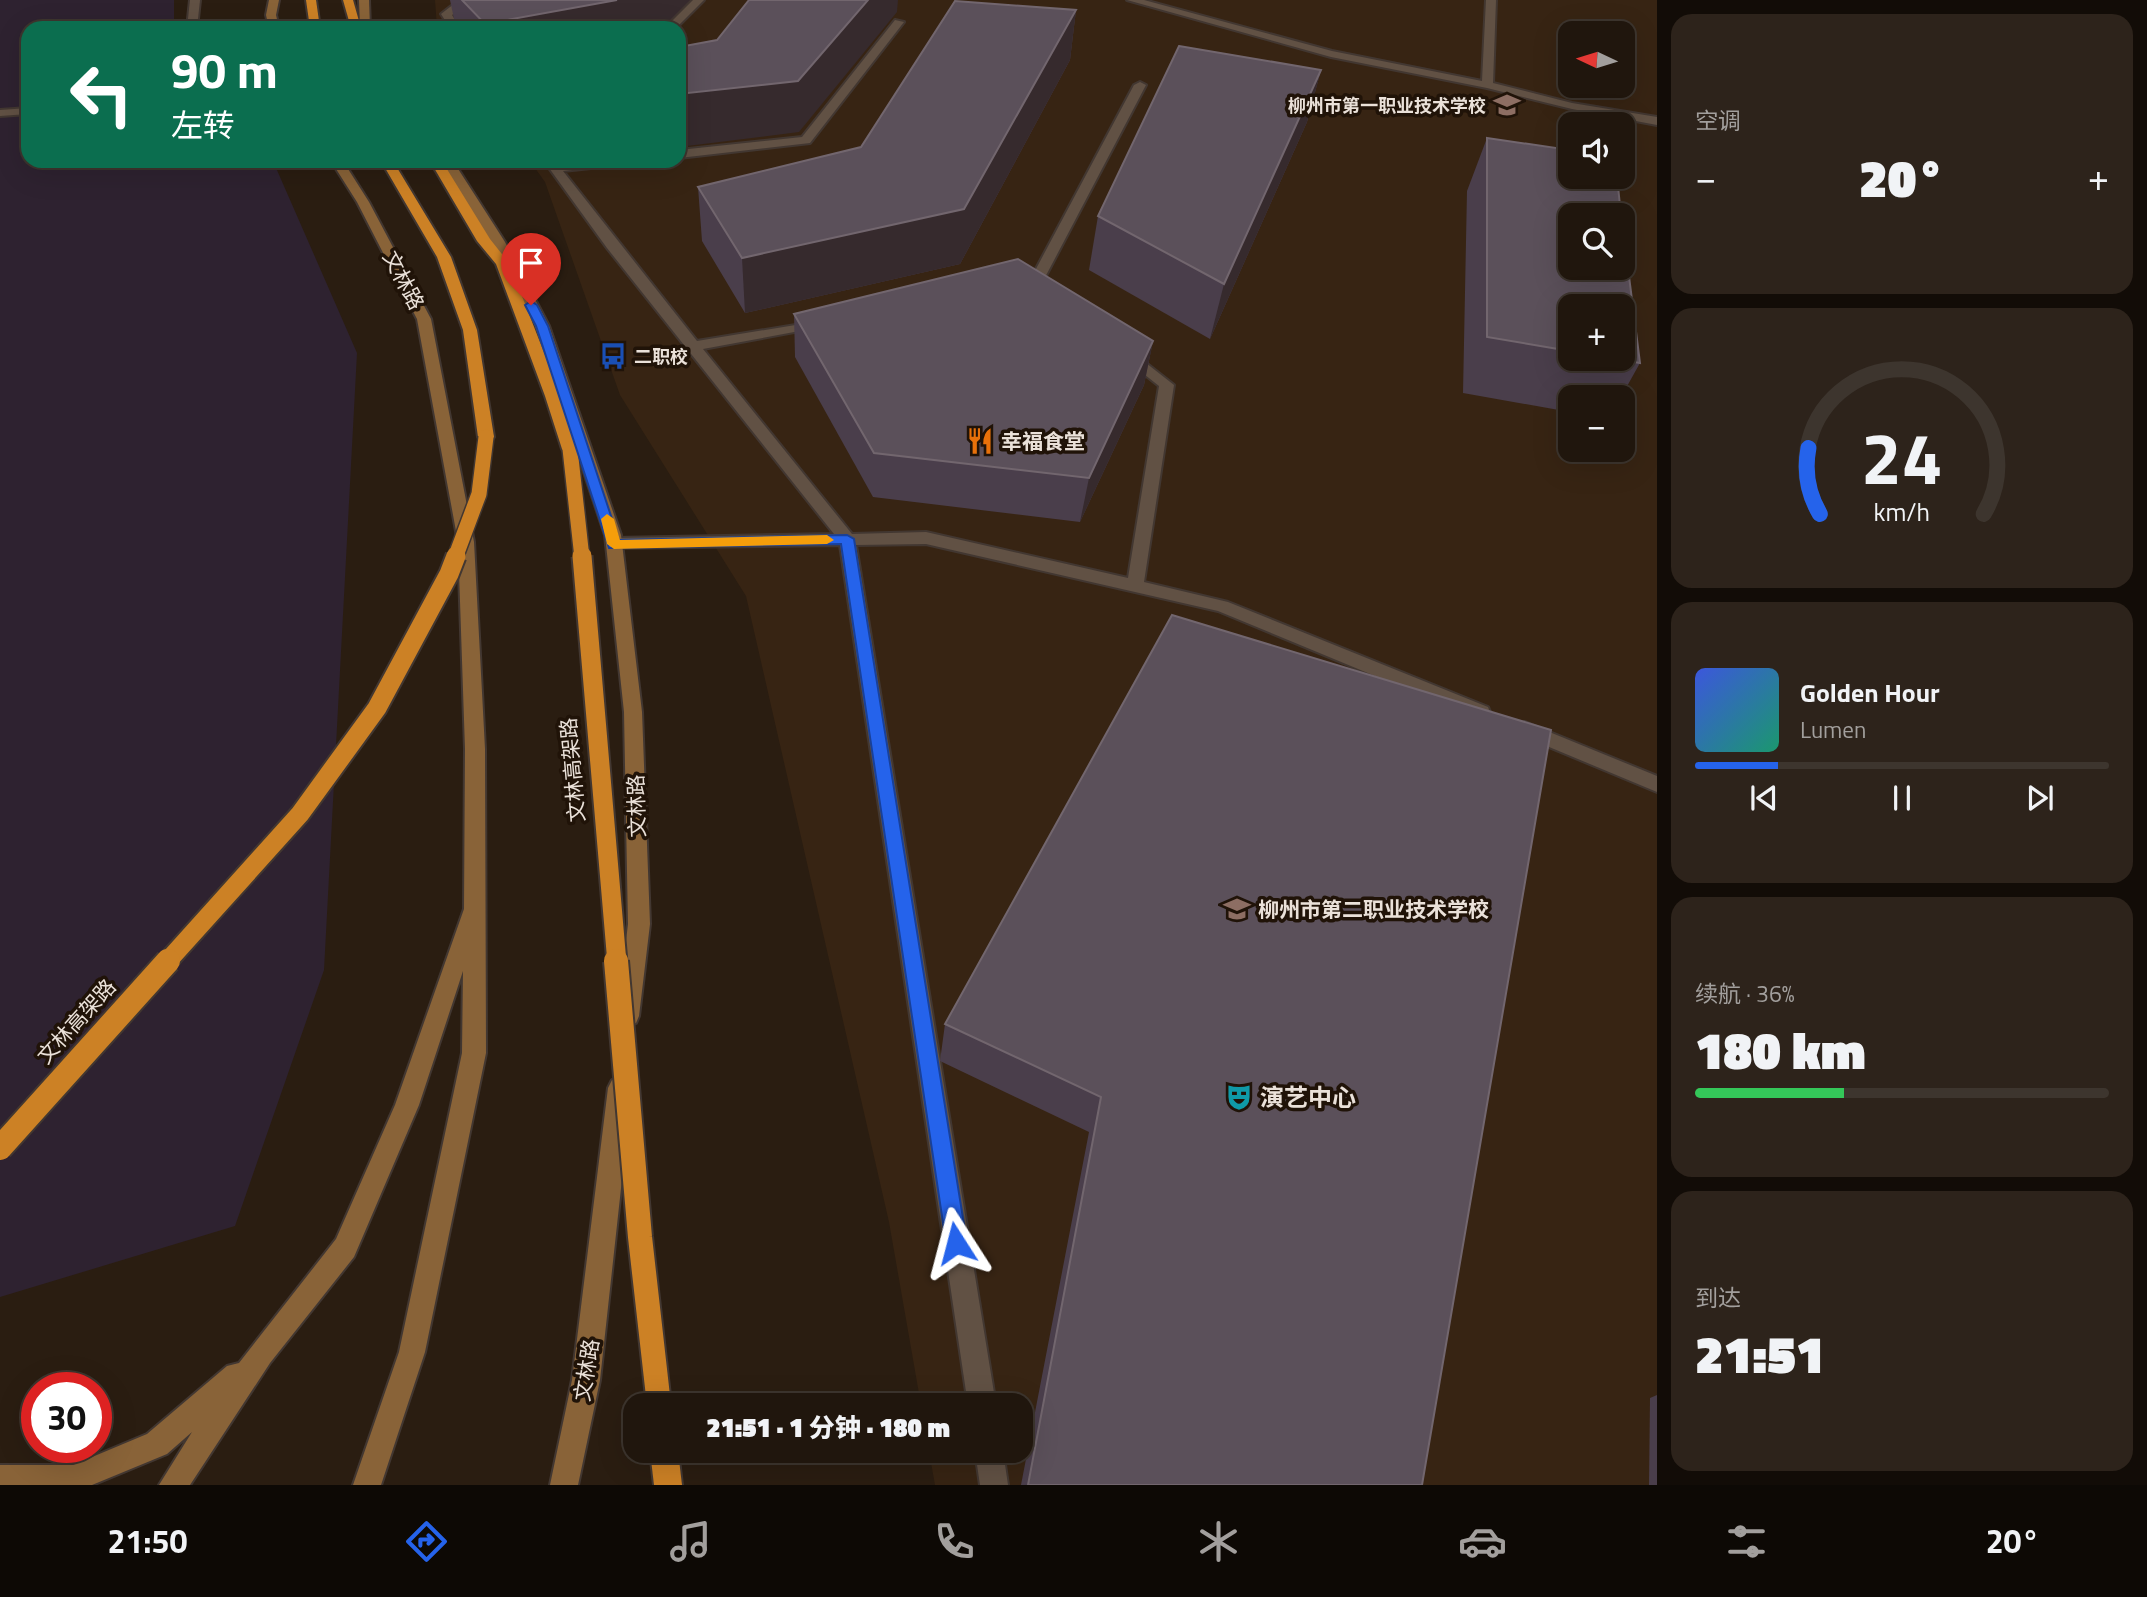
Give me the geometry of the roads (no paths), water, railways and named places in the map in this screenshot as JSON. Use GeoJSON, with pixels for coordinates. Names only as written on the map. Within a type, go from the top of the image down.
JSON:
{"type":"FeatureCollection","features":[{"type":"Feature","properties":{"kind":"highway"},"geometry":{"type":"LineString","coordinates":[[311,0],[314,21]]}},
{"type":"Feature","properties":{"kind":"highway"},"geometry":{"type":"LineString","coordinates":[[348,0],[354,21]]}},
{"type":"Feature","properties":{"kind":"highway","name":"文林高架路"},"geometry":{"type":"LineString","coordinates":[[0,1148],[300,814],[377,708],[449,574],[479,494],[486,437],[470,330],[444,257],[391,168]]}},
{"type":"Feature","properties":{"kind":"highway","name":"文林高架路"},"geometry":{"type":"LineString","coordinates":[[440,168],[484,241],[502,263],[553,396],[570,449],[581,538],[640,1237],[658,1393]]}},
{"type":"Feature","properties":{"kind":"highway"},"geometry":{"type":"LineString","coordinates":[[665,1463],[668,1485]]}},
{"type":"Feature","properties":{"kind":"main road"},"geometry":{"type":"LineString","coordinates":[[272,21],[274,0]]}},
{"type":"Feature","properties":{"kind":"main road"},"geometry":{"type":"LineString","coordinates":[[364,0],[365,21]]}},
{"type":"Feature","properties":{"kind":"main road","name":"文林路"},"geometry":{"type":"LineString","coordinates":[[341,168],[363,202],[424,318],[466,542],[475,748],[477,898],[474,1053],[412,1352],[367,1485]]}},
{"type":"Feature","properties":{"kind":"main road","name":"文林路"},"geometry":{"type":"LineString","coordinates":[[451,168],[498,242],[542,326],[614,544],[633,712],[639,924],[586,1380],[564,1485]]}},
{"type":"Feature","properties":{"kind":"main road"},"geometry":{"type":"LineString","coordinates":[[173,1485],[261,1354],[345,1248],[407,1105],[477,898]]}},
{"type":"Feature","properties":{"kind":"main road"},"geometry":{"type":"LineString","coordinates":[[0,1479],[73,1479],[157,1444],[194,1415],[261,1354]]}},
{"type":"Feature","properties":{"kind":"street"},"geometry":{"type":"LineString","coordinates":[[193,21],[195,0]]}},
{"type":"Feature","properties":{"kind":"street"},"geometry":{"type":"LineString","coordinates":[[450,21],[446,14],[466,0]]}},
{"type":"Feature","properties":{"kind":"street"},"geometry":{"type":"LineString","coordinates":[[677,21],[699,0]]}},
{"type":"Feature","properties":{"kind":"street"},"geometry":{"type":"LineString","coordinates":[[1132,0],[1331,54],[1487,85],[1572,106],[1657,121]]}},
{"type":"Feature","properties":{"kind":"street"},"geometry":{"type":"LineString","coordinates":[[1487,85],[1491,0]]}},
{"type":"Feature","properties":{"kind":"street"},"geometry":{"type":"LineString","coordinates":[[686,153],[806,141],[899,22]]}},
{"type":"Feature","properties":{"kind":"street"},"geometry":{"type":"LineString","coordinates":[[1007,290],[1040,289],[1140,85]]}},
{"type":"Feature","properties":{"kind":"street"},"geometry":{"type":"LineString","coordinates":[[0,113],[21,112]]}},
{"type":"Feature","properties":{"kind":"street"},"geometry":{"type":"LineString","coordinates":[[555,168],[612,246],[847,539],[980,1393]]}},
{"type":"Feature","properties":{"kind":"street"},"geometry":{"type":"LineString","coordinates":[[694,346],[830,322]]}},
{"type":"Feature","properties":{"kind":"street"},"geometry":{"type":"LineString","coordinates":[[1112,343],[1167,385],[1135,586]]}},
{"type":"Feature","properties":{"kind":"street"},"geometry":{"type":"LineString","coordinates":[[614,544],[926,538],[1222,606],[1657,784]]}},
{"type":"Feature","properties":{"kind":"street"},"geometry":{"type":"LineString","coordinates":[[991,1463],[994,1485]]}},
{"type":"Feature","properties":{"kind":"place","name":"柳州市第一职业技术学校"},"geometry":{"type":"Point","coordinates":[1507,105]}},
{"type":"Feature","properties":{"kind":"place","name":"二职校"},"geometry":{"type":"Point","coordinates":[613,356]}},
{"type":"Feature","properties":{"kind":"place","name":"幸福食堂"},"geometry":{"type":"Point","coordinates":[980,441]}},
{"type":"Feature","properties":{"kind":"place","name":"柳州市第二职业技术学校"},"geometry":{"type":"Point","coordinates":[1237,909]}},
{"type":"Feature","properties":{"kind":"place","name":"演艺中心"},"geometry":{"type":"Point","coordinates":[1239,1097]}}]}
